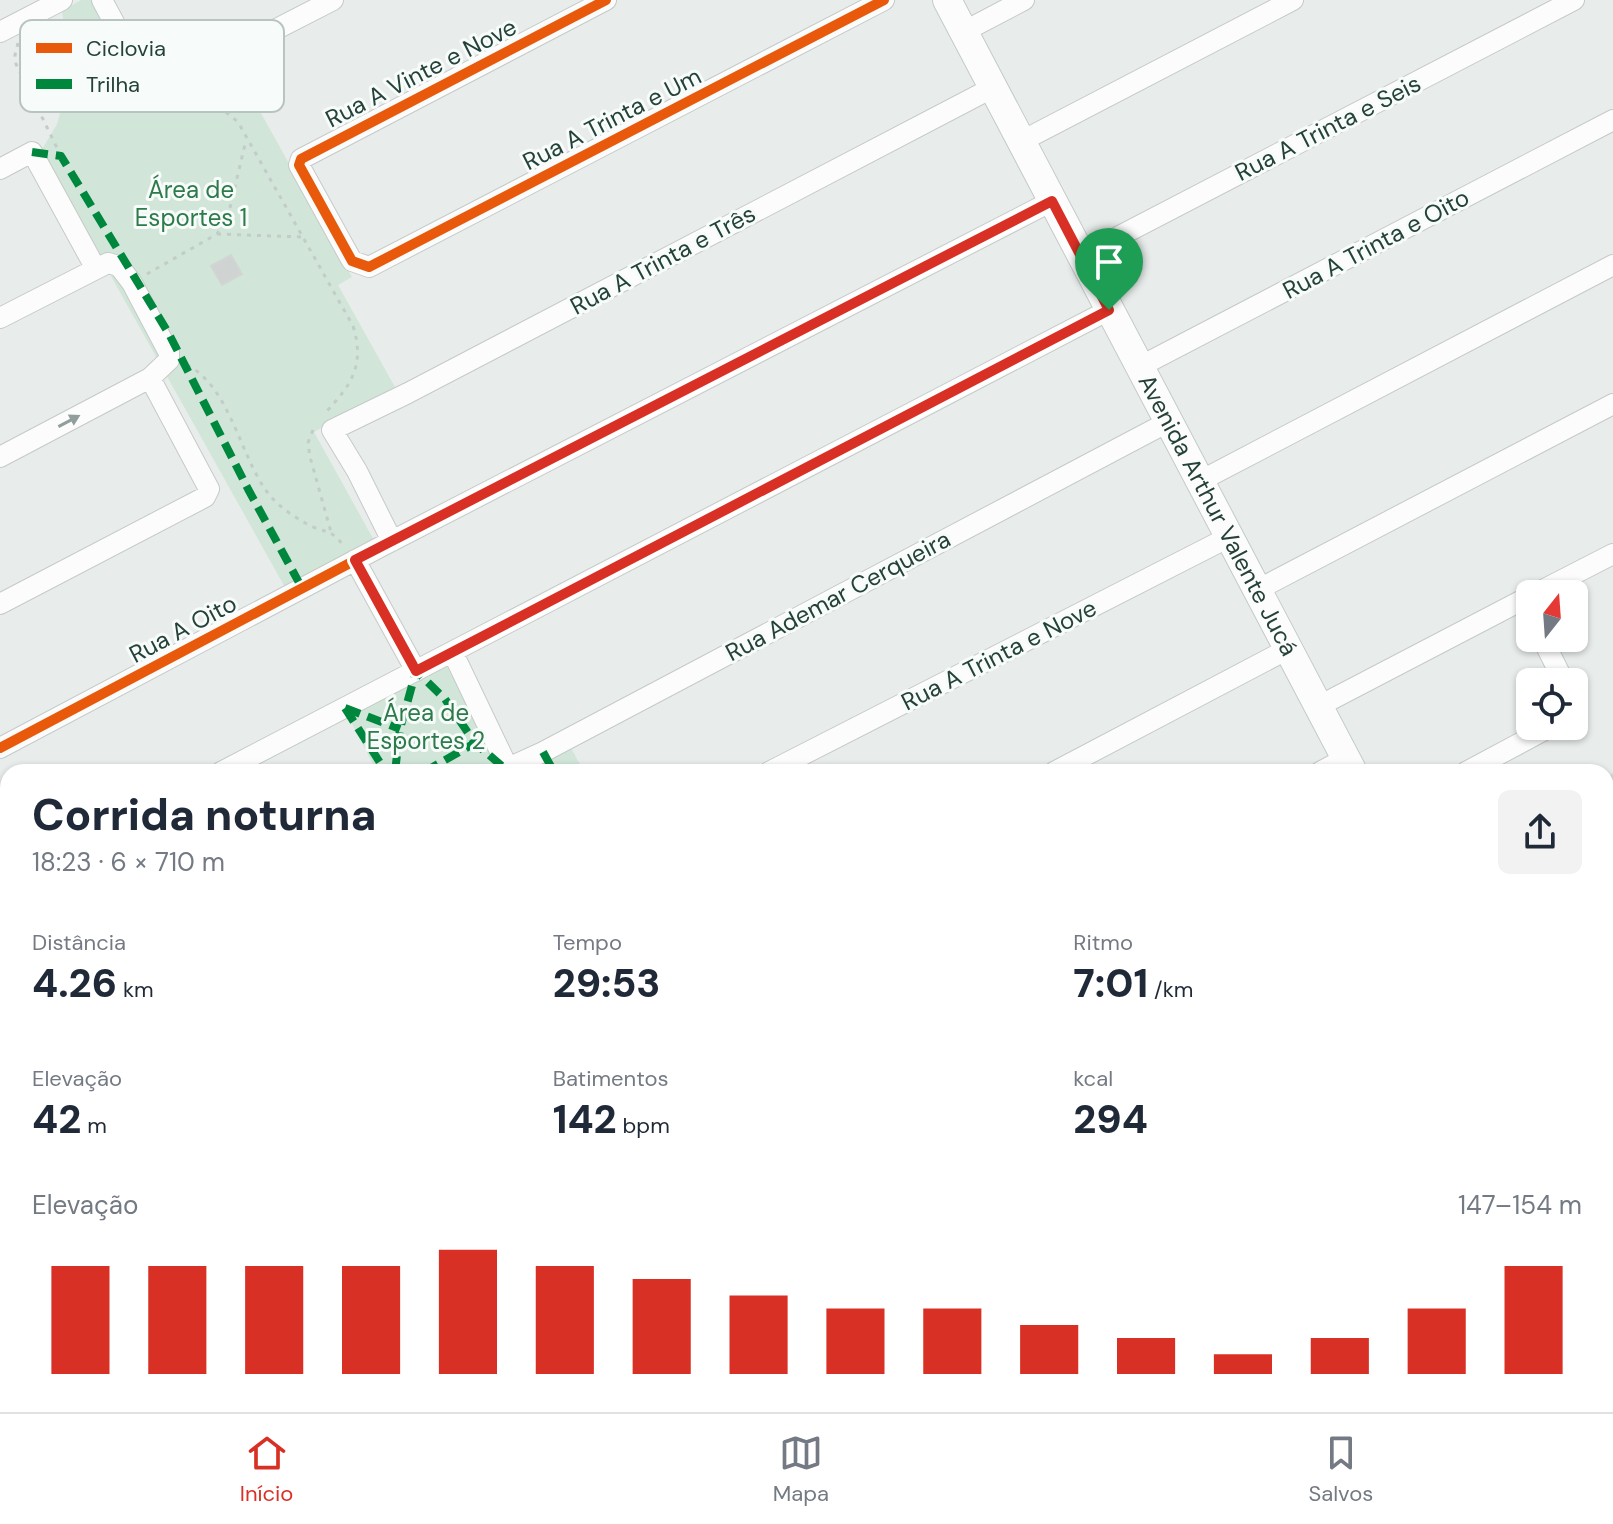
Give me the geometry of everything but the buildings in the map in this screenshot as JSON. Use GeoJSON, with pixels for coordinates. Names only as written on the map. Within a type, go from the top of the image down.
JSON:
{"type":"FeatureCollection","features":[{"type":"Feature","properties":{"kind":"street"},"geometry":{"type":"LineString","coordinates":[[23,20],[62,0]]}},
{"type":"Feature","properties":{"kind":"street"},"geometry":{"type":"LineString","coordinates":[[102,0],[113,20]]}},
{"type":"Feature","properties":{"kind":"street"},"geometry":{"type":"LineString","coordinates":[[284,25],[333,0]]}},
{"type":"Feature","properties":{"kind":"street","name":"Rua A Vinte e Nove"},"geometry":{"type":"LineString","coordinates":[[357,265],[352,261],[299,161],[606,0]]}},
{"type":"Feature","properties":{"kind":"street","name":"Rua A Trinta e Um"},"geometry":{"type":"LineString","coordinates":[[357,265],[369,267],[884,0]]}},
{"type":"Feature","properties":{"kind":"street","name":"Avenida Arthur Valente Jucá"},"geometry":{"type":"LineString","coordinates":[[947,0],[1349,764]]}},
{"type":"Feature","properties":{"kind":"street"},"geometry":{"type":"LineString","coordinates":[[963,32],[1024,0]]}},
{"type":"Feature","properties":{"kind":"street"},"geometry":{"type":"LineString","coordinates":[[1020,142],[1293,0]]}},
{"type":"Feature","properties":{"kind":"street","name":"Rua A Trinta e Seis"},"geometry":{"type":"LineString","coordinates":[[1081,256],[1574,0]]}},
{"type":"Feature","properties":{"kind":"street"},"geometry":{"type":"LineString","coordinates":[[0,32],[20,22]]}},
{"type":"Feature","properties":{"kind":"street","name":"Rua A Trinta e Três"},"geometry":{"type":"LineString","coordinates":[[324,423],[408,393],[992,88]]}},
{"type":"Feature","properties":{"kind":"street","name":"Rua A Trinta e Oito"},"geometry":{"type":"LineString","coordinates":[[1139,367],[1613,120]]}},
{"type":"Feature","properties":{"kind":"street"},"geometry":{"type":"LineString","coordinates":[[0,169],[32,152],[96,269]]}},
{"type":"Feature","properties":{"kind":"street","name":"Rua A Oito"},"geometry":{"type":"LineString","coordinates":[[0,748],[355,560],[1052,201]]}},
{"type":"Feature","properties":{"kind":"street"},"geometry":{"type":"LineString","coordinates":[[0,318],[108,263],[119,266],[132,283],[169,353],[169,360],[150,378],[0,457]]}},
{"type":"Feature","properties":{"kind":"street"},"geometry":{"type":"LineString","coordinates":[[1200,481],[1613,265]]}},
{"type":"Feature","properties":{"kind":"street"},"geometry":{"type":"LineString","coordinates":[[236,764],[1109,310]]}},
{"type":"Feature","properties":{"kind":"street"},"geometry":{"type":"LineString","coordinates":[[0,604],[205,497],[209,489],[150,378]]}},
{"type":"Feature","properties":{"kind":"street"},"geometry":{"type":"LineString","coordinates":[[1257,590],[1613,404]]}},
{"type":"Feature","properties":{"kind":"street","name":"Rua Ademar Cerqueira"},"geometry":{"type":"LineString","coordinates":[[515,764],[553,747],[1168,422]]}},
{"type":"Feature","properties":{"kind":"street"},"geometry":{"type":"LineString","coordinates":[[324,423],[357,471],[388,543]]}},
{"type":"Feature","properties":{"kind":"street","name":"Rua A Trinta e Nove"},"geometry":{"type":"LineString","coordinates":[[785,764],[1229,537]]}},
{"type":"Feature","properties":{"kind":"street"},"geometry":{"type":"LineString","coordinates":[[1567,580],[1613,554]]}},
{"type":"Feature","properties":{"kind":"street"},"geometry":{"type":"LineString","coordinates":[[355,560],[416,671]]}},
{"type":"Feature","properties":{"kind":"street"},"geometry":{"type":"LineString","coordinates":[[1319,706],[1516,608]]}},
{"type":"Feature","properties":{"kind":"street"},"geometry":{"type":"LineString","coordinates":[[1069,764],[1288,649]]}},
{"type":"Feature","properties":{"kind":"street","name":"Rua Ademar Cerqueira"},"geometry":{"type":"LineString","coordinates":[[453,653],[504,764]]}},
{"type":"Feature","properties":{"kind":"street"},"geometry":{"type":"LineString","coordinates":[[1481,764],[1526,740]]}},
{"type":"Feature","properties":{"kind":"path"},"geometry":{"type":"LineString","coordinates":[[20,41],[15,55],[20,72]]}},
{"type":"Feature","properties":{"kind":"path"},"geometry":{"type":"LineString","coordinates":[[39,112],[61,156]]}},
{"type":"Feature","properties":{"kind":"path"},"geometry":{"type":"LineString","coordinates":[[226,112],[238,122],[247,137],[353,326],[358,347],[351,384],[308,443],[331,532],[355,560]]}},
{"type":"Feature","properties":{"kind":"path"},"geometry":{"type":"LineString","coordinates":[[137,280],[217,234],[228,216],[247,137]]}},
{"type":"Feature","properties":{"kind":"path"},"geometry":{"type":"LineString","coordinates":[[217,234],[303,237]]}},
{"type":"Feature","properties":{"kind":"path"},"geometry":{"type":"LineString","coordinates":[[184,363],[205,376],[216,392],[263,486],[274,501],[309,526],[331,532]]}},
{"type":"Feature","properties":{"kind":"green space","name":"Área de Esportes 1"},"geometry":{"type":"Polygon","coordinates":[[[81,0],[94,0],[105,20],[63,20],[62,11],[81,0]]]}},
{"type":"Feature","properties":{"kind":"green space","name":"Área de Esportes 1"},"geometry":{"type":"Polygon","coordinates":[[[60,112],[260,112],[352,277],[338,285],[395,387],[314,432],[375,542],[287,591],[41,151],[60,112]]]}},
{"type":"Feature","properties":{"kind":"green space","name":"Área de Esportes 2"},"geometry":{"type":"Polygon","coordinates":[[[446,665],[499,764],[373,764],[348,716],[446,665]]]}},
{"type":"Feature","properties":{"kind":"green space"},"geometry":{"type":"Polygon","coordinates":[[[569,744],[580,764],[530,764],[569,744]]]}},
{"type":"Feature","properties":{"kind":"marked path"},"geometry":{"type":"LineString","coordinates":[[32,152],[61,156],[169,334],[302,588]]}},
{"type":"Feature","properties":{"kind":"marked path"},"geometry":{"type":"LineString","coordinates":[[396,764],[400,729],[416,671],[445,699],[475,743],[500,764]]}},
{"type":"Feature","properties":{"kind":"marked path"},"geometry":{"type":"LineString","coordinates":[[345,708],[381,764]]}},
{"type":"Feature","properties":{"kind":"marked path"},"geometry":{"type":"LineString","coordinates":[[345,708],[400,729]]}},
{"type":"Feature","properties":{"kind":"marked path"},"geometry":{"type":"LineString","coordinates":[[438,764],[475,743]]}},
{"type":"Feature","properties":{"kind":"marked path"},"geometry":{"type":"LineString","coordinates":[[543,752],[550,764]]}},
{"type":"Feature","properties":{"kind":"cycle path"},"geometry":{"type":"LineString","coordinates":[[606,0],[301,159],[299,165],[352,261],[369,267],[884,0]]}},
{"type":"Feature","properties":{"kind":"cycle path"},"geometry":{"type":"LineString","coordinates":[[0,748],[384,545],[1052,201]]}},
{"type":"Feature","properties":{"kind":"route"},"geometry":{"type":"LineString","coordinates":[[1052,201],[1109,310],[416,671],[355,560],[1052,201]]}}]}
